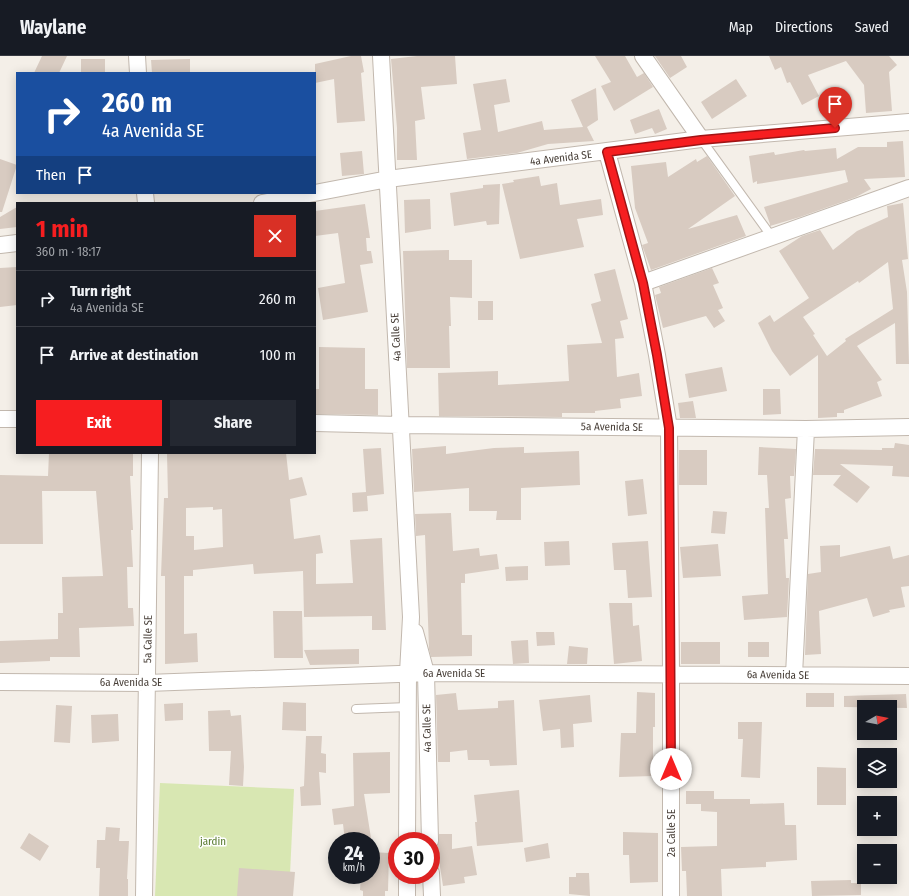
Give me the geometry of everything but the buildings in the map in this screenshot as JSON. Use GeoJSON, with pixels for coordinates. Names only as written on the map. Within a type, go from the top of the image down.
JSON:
{"type":"FeatureCollection","features":[{"type":"Feature","properties":{"kind":"street"},"geometry":{"type":"LineString","coordinates":[[138,56],[138,72]]}},
{"type":"Feature","properties":{"kind":"street","name":"4a Calle SE"},"geometry":{"type":"LineString","coordinates":[[380,56],[388,179],[411,617],[408,673],[407,832]]}},
{"type":"Feature","properties":{"kind":"street"},"geometry":{"type":"LineString","coordinates":[[643,56],[701,140]]}},
{"type":"Feature","properties":{"kind":"street","name":"4a Avenida SE"},"geometry":{"type":"LineString","coordinates":[[316,193],[388,179],[701,140],[909,122]]}},
{"type":"Feature","properties":{"kind":"street","name":"2a Calle SE"},"geometry":{"type":"LineString","coordinates":[[607,152],[643,283],[669,428],[671,896]]}},
{"type":"Feature","properties":{"kind":"street"},"geometry":{"type":"LineString","coordinates":[[643,283],[909,188]]}},
{"type":"Feature","properties":{"kind":"street","name":"4a Avenida SE"},"geometry":{"type":"LineString","coordinates":[[267,202],[309,194]]}},
{"type":"Feature","properties":{"kind":"street"},"geometry":{"type":"LineString","coordinates":[[0,245],[16,243]]}},
{"type":"Feature","properties":{"kind":"street"},"geometry":{"type":"LineString","coordinates":[[0,419],[16,419]]}},
{"type":"Feature","properties":{"kind":"street","name":"5a Avenida SE"},"geometry":{"type":"LineString","coordinates":[[316,423],[806,429],[909,427]]}},
{"type":"Feature","properties":{"kind":"street"},"geometry":{"type":"LineString","coordinates":[[794,675],[806,429]]}},
{"type":"Feature","properties":{"kind":"street","name":"5a Calle SE"},"geometry":{"type":"LineString","coordinates":[[144,896],[150,454]]}},
{"type":"Feature","properties":{"kind":"street","name":"4a Calle SE"},"geometry":{"type":"LineString","coordinates":[[411,617],[426,673],[430,832]]}},
{"type":"Feature","properties":{"kind":"street","name":"6a Avenida SE"},"geometry":{"type":"LineString","coordinates":[[0,682],[147,683],[408,673],[671,673],[909,676]]}},
{"type":"Feature","properties":{"kind":"street"},"geometry":{"type":"LineString","coordinates":[[407,884],[407,896]]}},
{"type":"Feature","properties":{"kind":"street"},"geometry":{"type":"LineString","coordinates":[[431,884],[432,896]]}},
{"type":"Feature","properties":{"kind":"lane"},"geometry":{"type":"LineString","coordinates":[[701,140],[772,237]]}},
{"type":"Feature","properties":{"kind":"lane"},"geometry":{"type":"LineString","coordinates":[[356,709],[408,707]]}},
{"type":"Feature","properties":{"kind":"green space","name":"jardin"},"geometry":{"type":"Polygon","coordinates":[[[160,783],[294,789],[289,896],[155,896],[160,783]]]}},
{"type":"Feature","properties":{"kind":"route"},"geometry":{"type":"LineString","coordinates":[[671,769],[669,428],[643,283],[607,152],[701,140],[835,128]]}}]}
